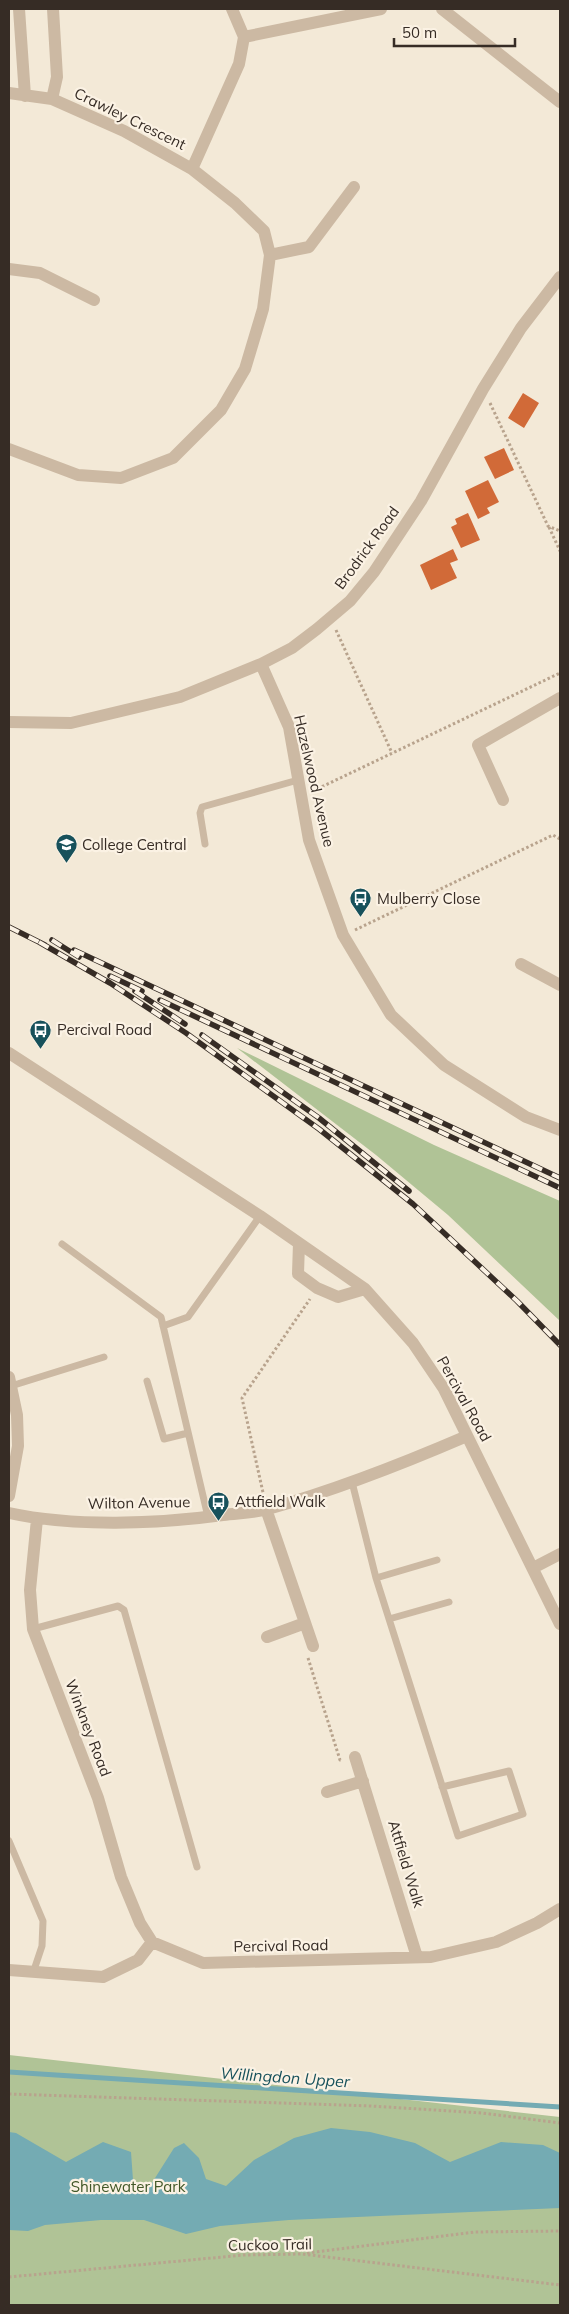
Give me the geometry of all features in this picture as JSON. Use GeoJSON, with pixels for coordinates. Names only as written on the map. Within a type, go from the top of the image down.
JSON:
{"type":"FeatureCollection","features":[{"type":"Feature","properties":{"kind":"street"},"geometry":{"type":"LineString","coordinates":[[19,9],[26,96]]}},
{"type":"Feature","properties":{"kind":"street"},"geometry":{"type":"LineString","coordinates":[[52,99],[57,77],[53,9]]}},
{"type":"Feature","properties":{"kind":"street"},"geometry":{"type":"LineString","coordinates":[[192,169],[239,64],[244,37],[232,9]]}},
{"type":"Feature","properties":{"kind":"street"},"geometry":{"type":"LineString","coordinates":[[244,37],[381,9]]}},
{"type":"Feature","properties":{"kind":"street"},"geometry":{"type":"LineString","coordinates":[[442,9],[560,102]]}},
{"type":"Feature","properties":{"kind":"street","name":"Crawley Crescent"},"geometry":{"type":"LineString","coordinates":[[9,92],[52,99],[124,131],[192,169],[235,203],[264,231],[270,255],[263,309],[245,369],[220,410],[173,458],[121,478],[78,475],[9,450]]}},
{"type":"Feature","properties":{"kind":"street"},"geometry":{"type":"LineString","coordinates":[[270,255],[309,247],[354,187]]}},
{"type":"Feature","properties":{"kind":"street"},"geometry":{"type":"LineString","coordinates":[[9,269],[40,274],[94,300]]}},
{"type":"Feature","properties":{"kind":"street","name":"Brodrick Road"},"geometry":{"type":"LineString","coordinates":[[9,722],[71,723],[180,697],[261,664],[292,648],[331,618],[350,601],[374,572],[422,501],[483,389],[521,328],[560,277]]}},
{"type":"Feature","properties":{"kind":"street","name":"Hazelwood Avenue"},"geometry":{"type":"LineString","coordinates":[[261,664],[288,727],[309,840],[343,935],[391,1015],[444,1065],[526,1117],[560,1130]]}},
{"type":"Feature","properties":{"kind":"street"},"geometry":{"type":"LineString","coordinates":[[503,800],[478,745],[560,698]]}},
{"type":"Feature","properties":{"kind":"street"},"geometry":{"type":"LineString","coordinates":[[521,964],[560,984]]}},
{"type":"Feature","properties":{"kind":"street","name":"Percival Road"},"geometry":{"type":"LineString","coordinates":[[9,1053],[260,1216],[365,1289],[413,1343],[444,1389],[560,1624]]}},
{"type":"Feature","properties":{"kind":"street"},"geometry":{"type":"LineString","coordinates":[[299,1243],[298,1274],[317,1288],[338,1297],[365,1289]]}},
{"type":"Feature","properties":{"kind":"street"},"geometry":{"type":"LineString","coordinates":[[9,1496],[18,1446],[17,1415],[10,1382]]}},
{"type":"Feature","properties":{"kind":"street","name":"Wilton Avenue"},"geometry":{"type":"LineString","coordinates":[[9,1513],[38,1519],[119,1522],[186,1520],[266,1509],[352,1482],[414,1459],[467,1436]]}},
{"type":"Feature","properties":{"kind":"street"},"geometry":{"type":"LineString","coordinates":[[266,1509],[313,1646]]}},
{"type":"Feature","properties":{"kind":"street","name":"Winkney Road"},"geometry":{"type":"LineString","coordinates":[[38,1519],[30,1590],[33,1629],[98,1798],[121,1877],[140,1923],[152,1942]]}},
{"type":"Feature","properties":{"kind":"street"},"geometry":{"type":"LineString","coordinates":[[533,1568],[560,1554]]}},
{"type":"Feature","properties":{"kind":"street"},"geometry":{"type":"LineString","coordinates":[[267,1637],[305,1623]]}},
{"type":"Feature","properties":{"kind":"street","name":"Attfield Walk"},"geometry":{"type":"LineString","coordinates":[[355,1757],[417,1957]]}},
{"type":"Feature","properties":{"kind":"street"},"geometry":{"type":"LineString","coordinates":[[327,1792],[363,1780]]}},
{"type":"Feature","properties":{"kind":"street","name":"Percival Road"},"geometry":{"type":"LineString","coordinates":[[152,1942],[203,1963],[431,1957],[496,1942],[537,1923],[560,1909]]}},
{"type":"Feature","properties":{"kind":"street"},"geometry":{"type":"LineString","coordinates":[[9,1970],[34,1970],[73,1976],[103,1976],[138,1960],[152,1942]]}},
{"type":"Feature","properties":{"kind":"lane"},"geometry":{"type":"LineString","coordinates":[[205,844],[200,813],[202,807],[298,780]]}},
{"type":"Feature","properties":{"kind":"lane"},"geometry":{"type":"LineString","coordinates":[[163,1326],[188,1317],[260,1216]]}},
{"type":"Feature","properties":{"kind":"lane"},"geometry":{"type":"LineString","coordinates":[[62,1244],[161,1317],[208,1517]]}},
{"type":"Feature","properties":{"kind":"lane"},"geometry":{"type":"LineString","coordinates":[[10,1382],[104,1357]]}},
{"type":"Feature","properties":{"kind":"lane"},"geometry":{"type":"LineString","coordinates":[[147,1381],[164,1439],[188,1433]]}},
{"type":"Feature","properties":{"kind":"lane"},"geometry":{"type":"LineString","coordinates":[[352,1482],[376,1578],[442,1787],[458,1836],[522,1814],[509,1771],[442,1787]]}},
{"type":"Feature","properties":{"kind":"lane"},"geometry":{"type":"LineString","coordinates":[[376,1578],[437,1560]]}},
{"type":"Feature","properties":{"kind":"lane"},"geometry":{"type":"LineString","coordinates":[[389,1619],[449,1602]]}},
{"type":"Feature","properties":{"kind":"lane"},"geometry":{"type":"LineString","coordinates":[[33,1629],[118,1606],[124,1610],[197,1867]]}},
{"type":"Feature","properties":{"kind":"lane"},"geometry":{"type":"LineString","coordinates":[[9,1841],[43,1921],[42,1946],[34,1970]]}},
{"type":"Feature","properties":{"kind":"path"},"geometry":{"type":"LineString","coordinates":[[483,389],[560,550]]}},
{"type":"Feature","properties":{"kind":"path"},"geometry":{"type":"LineString","coordinates":[[548,526],[560,530]]}},
{"type":"Feature","properties":{"kind":"path"},"geometry":{"type":"LineString","coordinates":[[331,618],[392,753]]}},
{"type":"Feature","properties":{"kind":"path"},"geometry":{"type":"LineString","coordinates":[[301,798],[560,673]]}},
{"type":"Feature","properties":{"kind":"path"},"geometry":{"type":"LineString","coordinates":[[343,935],[553,835],[560,839]]}},
{"type":"Feature","properties":{"kind":"path"},"geometry":{"type":"LineString","coordinates":[[266,1509],[242,1398],[317,1288]]}},
{"type":"Feature","properties":{"kind":"path"},"geometry":{"type":"LineString","coordinates":[[313,1646],[308,1657],[340,1760],[355,1757]]}},
{"type":"Feature","properties":{"kind":"path"},"geometry":{"type":"LineString","coordinates":[[9,2094],[371,2106],[482,2113],[560,2123]]}},
{"type":"Feature","properties":{"kind":"path"},"geometry":{"type":"LineString","coordinates":[[302,2254],[475,2232],[560,2231]]}},
{"type":"Feature","properties":{"kind":"path","name":"Cuckoo Trail"},"geometry":{"type":"LineString","coordinates":[[9,2277],[244,2256],[302,2254],[560,2285]]}},
{"type":"Feature","properties":{"kind":"green space"},"geometry":{"type":"Polygon","coordinates":[[[237,1048],[434,1145],[560,1201],[560,1321],[448,1215],[376,1155],[237,1048]]]}},
{"type":"Feature","properties":{"kind":"green space","name":"Shinewater Park"},"geometry":{"type":"Polygon","coordinates":[[[9,2055],[560,2117],[560,2305],[9,2305],[9,2055]]]}},
{"type":"Feature","properties":{"kind":"water"},"geometry":{"type":"Polygon","coordinates":[[[331,2128],[370,2132],[415,2143],[450,2162],[501,2142],[543,2145],[560,2153],[560,2208],[289,2220],[220,2226],[186,2234],[144,2220],[101,2220],[45,2225],[28,2231],[9,2230],[9,2132],[16,2133],[66,2162],[103,2142],[131,2152],[134,2194],[150,2186],[174,2148],[184,2143],[199,2158],[206,2179],[226,2186],[254,2160],[294,2138],[331,2128]]]}},
{"type":"Feature","properties":{"kind":"building"},"geometry":{"type":"Polygon","coordinates":[[[523,393],[539,403],[524,428],[508,418],[523,393]]]}},
{"type":"Feature","properties":{"kind":"building"},"geometry":{"type":"Polygon","coordinates":[[[504,448],[514,470],[495,479],[484,457],[504,448]]]}},
{"type":"Feature","properties":{"kind":"building"},"geometry":{"type":"Polygon","coordinates":[[[488,480],[499,502],[487,508],[490,513],[478,519],[465,491],[488,480]]]}},
{"type":"Feature","properties":{"kind":"building"},"geometry":{"type":"Polygon","coordinates":[[[468,513],[480,540],[461,548],[451,527],[457,524],[455,519],[468,513]]]}},
{"type":"Feature","properties":{"kind":"building"},"geometry":{"type":"Polygon","coordinates":[[[453,549],[458,560],[450,563],[457,578],[431,590],[420,565],[453,549]]]}},
{"type":"Feature","properties":{"kind":"waterway","name":"Willingdon Upper"},"geometry":{"type":"LineString","coordinates":[[9,2072],[560,2107]]}},
{"type":"Feature","properties":{"kind":"railway"},"geometry":{"type":"LineString","coordinates":[[9,927],[45,945]]}},
{"type":"Feature","properties":{"kind":"railway"},"geometry":{"type":"LineString","coordinates":[[52,940],[79,957]]}},
{"type":"Feature","properties":{"kind":"railway"},"geometry":{"type":"LineString","coordinates":[[39,942],[110,983],[186,1033],[319,1129],[413,1204],[517,1301],[560,1345]]}},
{"type":"Feature","properties":{"kind":"railway"},"geometry":{"type":"LineString","coordinates":[[74,950],[560,1178]]}},
{"type":"Feature","properties":{"kind":"railway"},"geometry":{"type":"LineString","coordinates":[[110,976],[142,991]]}},
{"type":"Feature","properties":{"kind":"railway"},"geometry":{"type":"LineString","coordinates":[[135,991],[185,1024]]}},
{"type":"Feature","properties":{"kind":"railway"},"geometry":{"type":"LineString","coordinates":[[160,1000],[560,1188]]}},
{"type":"Feature","properties":{"kind":"railway"},"geometry":{"type":"LineString","coordinates":[[202,1035],[319,1118],[409,1191]]}},
{"type":"Feature","properties":{"kind":"place","name":"College Central"},"geometry":{"type":"Point","coordinates":[66,864]}},
{"type":"Feature","properties":{"kind":"place","name":"Mulberry Close"},"geometry":{"type":"Point","coordinates":[361,918]}},
{"type":"Feature","properties":{"kind":"place","name":"Percival Road"},"geometry":{"type":"Point","coordinates":[41,1049]}},
{"type":"Feature","properties":{"kind":"place","name":"Attfield Walk"},"geometry":{"type":"Point","coordinates":[219,1521]}}]}
